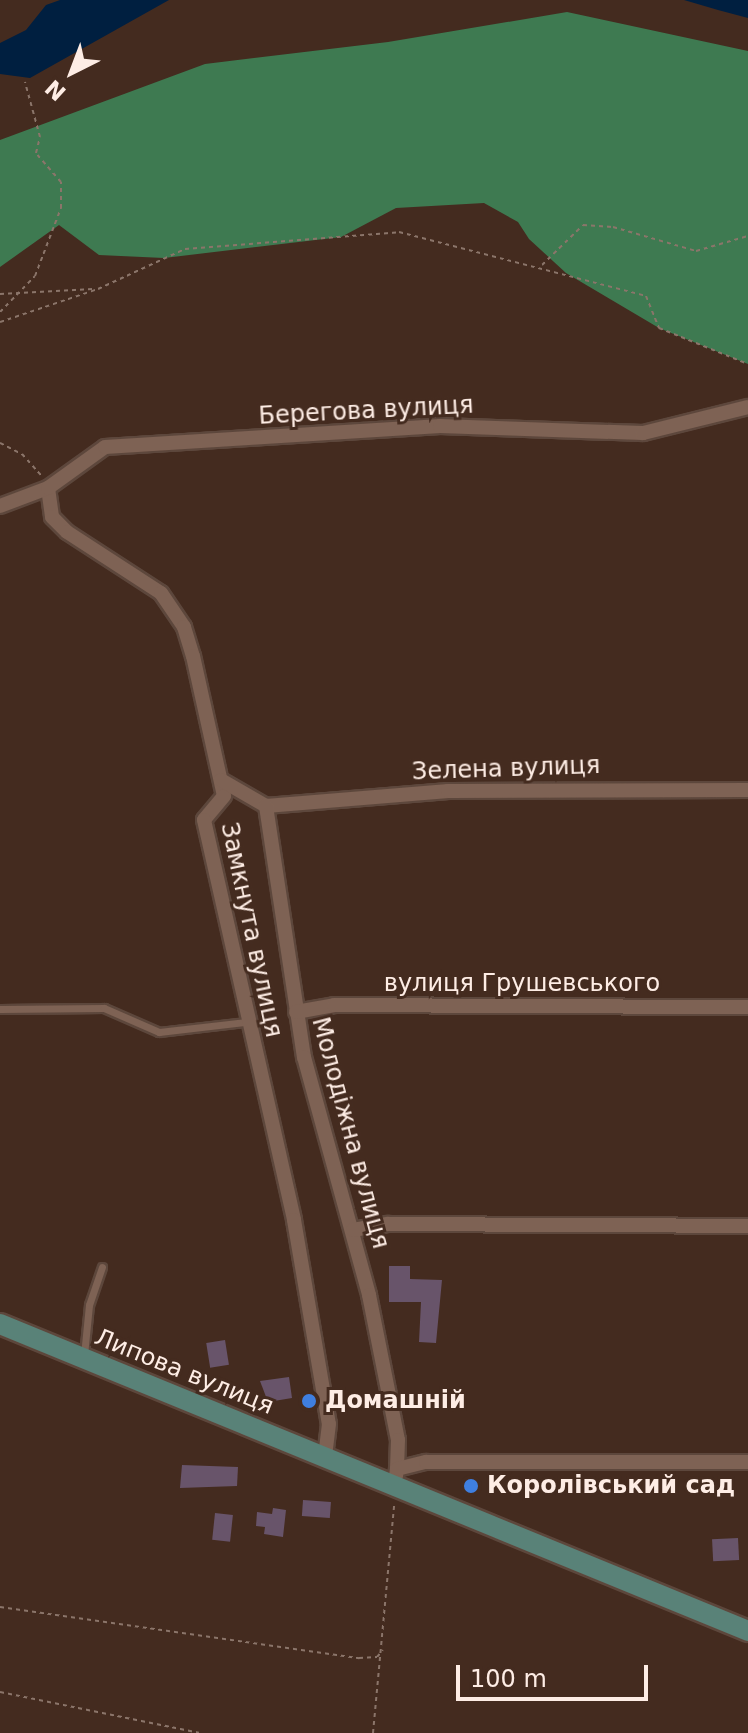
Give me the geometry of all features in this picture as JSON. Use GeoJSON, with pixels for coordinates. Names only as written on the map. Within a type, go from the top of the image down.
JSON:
{"type":"FeatureCollection","features":[{"type":"Feature","properties":{"kind":"street","name":"Берегова вулиця"},"geometry":{"type":"LineString","coordinates":[[0,506],[48,488],[105,447],[440,426],[643,433],[748,407]]}},
{"type":"Feature","properties":{"kind":"street"},"geometry":{"type":"LineString","coordinates":[[48,488],[52,517],[67,532],[84,547],[147,582],[176,611],[193,656],[221,780],[266,806]]}},
{"type":"Feature","properties":{"kind":"street","name":"Замкнута вулиця"},"geometry":{"type":"LineString","coordinates":[[221,780],[224,802],[208,810],[204,820],[307,1289],[329,1424],[325,1455]]}},
{"type":"Feature","properties":{"kind":"street","name":"Зелена вулиця"},"geometry":{"type":"LineString","coordinates":[[266,806],[448,791],[748,790]]}},
{"type":"Feature","properties":{"kind":"street","name":"Молодіжна вулиця"},"geometry":{"type":"LineString","coordinates":[[266,806],[296,1012],[353,1230],[398,1440],[396,1479]]}},
{"type":"Feature","properties":{"kind":"street","name":"вулиця Грушевського"},"geometry":{"type":"LineString","coordinates":[[296,1012],[334,1005],[748,1007]]}},
{"type":"Feature","properties":{"kind":"street"},"geometry":{"type":"LineString","coordinates":[[353,1230],[388,1224],[748,1226]]}},
{"type":"Feature","properties":{"kind":"street","name":"Липова вулиця"},"geometry":{"type":"LineString","coordinates":[[0,1324],[325,1455],[396,1479],[748,1631]]}},
{"type":"Feature","properties":{"kind":"street"},"geometry":{"type":"LineString","coordinates":[[396,1479],[426,1462],[748,1462]]}},
{"type":"Feature","properties":{"kind":"lane"},"geometry":{"type":"LineString","coordinates":[[0,1009],[104,1008],[159,1032],[246,1022]]}},
{"type":"Feature","properties":{"kind":"lane"},"geometry":{"type":"LineString","coordinates":[[83,1360],[89,1305],[102,1267]]}},
{"type":"Feature","properties":{"kind":"path"},"geometry":{"type":"LineString","coordinates":[[0,312],[35,276],[61,208],[61,182],[36,153],[40,137],[25,82]]}},
{"type":"Feature","properties":{"kind":"path"},"geometry":{"type":"LineString","coordinates":[[541,266],[583,225],[613,227],[696,251],[748,236]]}},
{"type":"Feature","properties":{"kind":"path"},"geometry":{"type":"LineString","coordinates":[[0,322],[98,289],[185,249],[399,232],[541,266],[646,296],[659,328],[748,364]]}},
{"type":"Feature","properties":{"kind":"path"},"geometry":{"type":"LineString","coordinates":[[0,294],[98,289]]}},
{"type":"Feature","properties":{"kind":"path"},"geometry":{"type":"LineString","coordinates":[[0,443],[22,454],[48,488]]}},
{"type":"Feature","properties":{"kind":"path"},"geometry":{"type":"LineString","coordinates":[[373,1733],[383,1650],[396,1479]]}},
{"type":"Feature","properties":{"kind":"path"},"geometry":{"type":"LineString","coordinates":[[0,1607],[370,1660],[383,1650]]}},
{"type":"Feature","properties":{"kind":"path"},"geometry":{"type":"LineString","coordinates":[[0,1692],[199,1733]]}},
{"type":"Feature","properties":{"kind":"green space"},"geometry":{"type":"Polygon","coordinates":[[[567,12],[748,51],[748,364],[659,328],[566,273],[529,239],[518,222],[484,203],[396,208],[341,237],[164,258],[99,255],[59,225],[0,267],[0,140],[205,64],[388,42],[567,12]]]}},
{"type":"Feature","properties":{"kind":"water"},"geometry":{"type":"Polygon","coordinates":[[[60,0],[169,0],[30,78],[0,74],[0,43],[26,30],[46,5],[60,0]]]}},
{"type":"Feature","properties":{"kind":"water"},"geometry":{"type":"Polygon","coordinates":[[[684,0],[748,0],[748,18],[718,10],[684,0]]]}},
{"type":"Feature","properties":{"kind":"building"},"geometry":{"type":"Polygon","coordinates":[[[389,1266],[410,1266],[410,1279],[442,1280],[436,1343],[419,1342],[421,1302],[389,1302],[389,1266]]]}},
{"type":"Feature","properties":{"kind":"building"},"geometry":{"type":"Polygon","coordinates":[[[225,1340],[229,1365],[210,1368],[206,1343],[225,1340]]]}},
{"type":"Feature","properties":{"kind":"building"},"geometry":{"type":"Polygon","coordinates":[[[289,1377],[292,1398],[268,1402],[260,1381],[289,1377]]]}},
{"type":"Feature","properties":{"kind":"building"},"geometry":{"type":"Polygon","coordinates":[[[182,1465],[238,1467],[237,1486],[180,1488],[182,1465]]]}},
{"type":"Feature","properties":{"kind":"building"},"geometry":{"type":"Polygon","coordinates":[[[303,1500],[331,1502],[330,1518],[302,1516],[303,1500]]]}},
{"type":"Feature","properties":{"kind":"building"},"geometry":{"type":"Polygon","coordinates":[[[273,1508],[286,1510],[283,1537],[264,1534],[265,1527],[256,1526],[257,1512],[272,1514],[273,1508]]]}},
{"type":"Feature","properties":{"kind":"building"},"geometry":{"type":"Polygon","coordinates":[[[215,1513],[233,1515],[230,1542],[212,1540],[215,1513]]]}},
{"type":"Feature","properties":{"kind":"building"},"geometry":{"type":"Polygon","coordinates":[[[738,1538],[739,1560],[713,1561],[712,1539],[738,1538]]]}},
{"type":"Feature","properties":{"kind":"place","name":"Домашній"},"geometry":{"type":"Point","coordinates":[309,1401]}},
{"type":"Feature","properties":{"kind":"place","name":"Королівський сад"},"geometry":{"type":"Point","coordinates":[471,1486]}}]}
